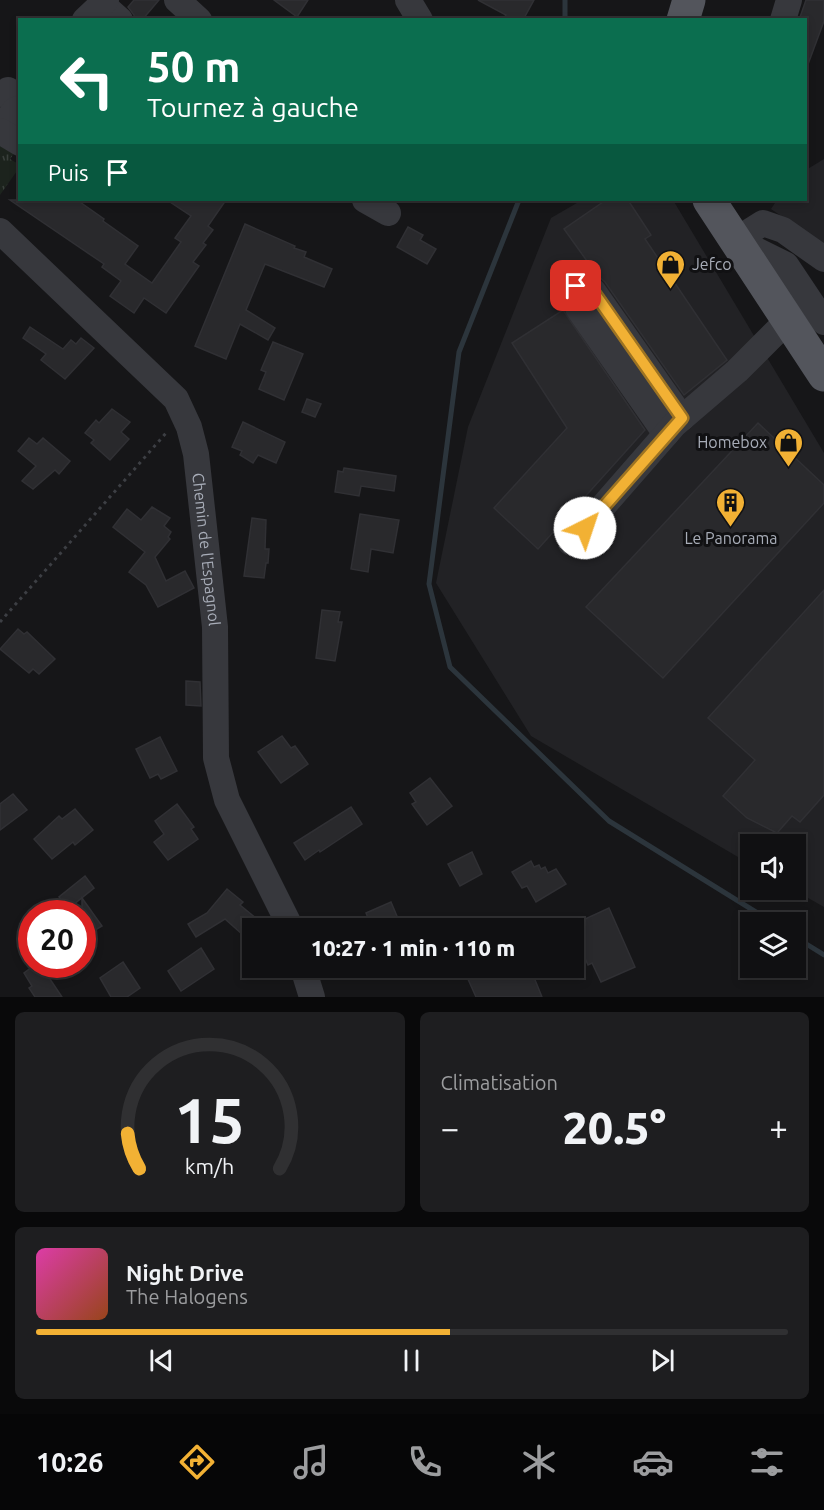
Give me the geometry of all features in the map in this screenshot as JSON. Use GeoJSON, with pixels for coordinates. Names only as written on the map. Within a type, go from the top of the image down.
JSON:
{"type":"FeatureCollection","features":[{"type":"Feature","properties":{"kind":"main road"},"geometry":{"type":"LineString","coordinates":[[684,18],[689,0]]}},
{"type":"Feature","properties":{"kind":"main road"},"geometry":{"type":"LineString","coordinates":[[710,201],[824,375]]}},
{"type":"Feature","properties":{"kind":"street"},"geometry":{"type":"LineString","coordinates":[[177,0],[197,18]]}},
{"type":"Feature","properties":{"kind":"street"},"geometry":{"type":"LineString","coordinates":[[408,0],[419,18]]}},
{"type":"Feature","properties":{"kind":"street"},"geometry":{"type":"LineString","coordinates":[[784,18],[789,0]]}},
{"type":"Feature","properties":{"kind":"street"},"geometry":{"type":"LineString","coordinates":[[10,107],[18,136]]}},
{"type":"Feature","properties":{"kind":"street"},"geometry":{"type":"LineString","coordinates":[[367,201],[387,213]]}},
{"type":"Feature","properties":{"kind":"street"},"geometry":{"type":"LineString","coordinates":[[736,240],[763,224],[783,230],[824,260]]}},
{"type":"Feature","properties":{"kind":"street","name":"Chemin de l'Espagnol"},"geometry":{"type":"LineString","coordinates":[[0,231],[176,399],[189,427],[196,454],[215,627],[216,758],[227,801],[286,918]]}},
{"type":"Feature","properties":{"kind":"street"},"geometry":{"type":"LineString","coordinates":[[736,240],[786,265],[824,322]]}},
{"type":"Feature","properties":{"kind":"street"},"geometry":{"type":"LineString","coordinates":[[576,286],[586,286],[593,291],[674,426],[578,308],[574,295],[576,286]]}},
{"type":"Feature","properties":{"kind":"street"},"geometry":{"type":"LineString","coordinates":[[571,543],[674,426],[737,371],[788,320]]}},
{"type":"Feature","properties":{"kind":"street"},"geometry":{"type":"LineString","coordinates":[[306,978],[312,997]]}},
{"type":"Feature","properties":{"kind":"path"},"geometry":{"type":"LineString","coordinates":[[0,622],[183,413]]}},
{"type":"Feature","properties":{"kind":"shaded area"},"geometry":{"type":"Polygon","coordinates":[[[824,159],[824,245],[771,209],[776,201],[807,201],[807,169],[824,159]]]}},
{"type":"Feature","properties":{"kind":"shaded area"},"geometry":{"type":"Polygon","coordinates":[[[580,201],[674,201],[824,453],[824,907],[806,897],[806,834],[740,834],[740,858],[531,736],[436,583],[468,427],[551,218],[580,201]]]}},
{"type":"Feature","properties":{"kind":"green space"},"geometry":{"type":"Polygon","coordinates":[[[0,142],[16,151],[10,159],[18,164],[18,169],[0,195],[0,142]]]}},
{"type":"Feature","properties":{"kind":"building"},"geometry":{"type":"Polygon","coordinates":[[[134,0],[159,0],[144,18],[135,18],[128,7],[134,0]]]}},
{"type":"Feature","properties":{"kind":"building"},"geometry":{"type":"Polygon","coordinates":[[[274,0],[308,0],[297,17],[274,0]]]}},
{"type":"Feature","properties":{"kind":"building"},"geometry":{"type":"Polygon","coordinates":[[[478,0],[534,0],[524,18],[504,18],[506,15],[478,0]]]}},
{"type":"Feature","properties":{"kind":"building"},"geometry":{"type":"Polygon","coordinates":[[[806,0],[824,0],[824,21],[807,67],[807,18],[800,18],[806,0]]]}},
{"type":"Feature","properties":{"kind":"building"},"geometry":{"type":"Polygon","coordinates":[[[10,200],[78,201],[138,246],[125,264],[152,283],[181,242],[175,238],[191,216],[168,201],[225,201],[208,226],[213,230],[203,243],[206,245],[193,262],[199,266],[166,313],[144,298],[134,313],[110,296],[121,281],[102,267],[104,264],[10,200]]]}},
{"type":"Feature","properties":{"kind":"building"},"geometry":{"type":"Polygon","coordinates":[[[605,201],[629,201],[651,235],[645,239],[727,360],[684,395],[605,282],[597,275],[564,229],[605,201]]]}},
{"type":"Feature","properties":{"kind":"building"},"geometry":{"type":"Polygon","coordinates":[[[245,224],[295,246],[294,248],[306,252],[304,257],[332,269],[324,287],[265,264],[246,310],[275,328],[268,340],[240,324],[226,359],[195,346],[245,224]]]}},
{"type":"Feature","properties":{"kind":"building"},"geometry":{"type":"Polygon","coordinates":[[[408,227],[423,235],[420,240],[436,249],[427,264],[397,247],[408,227]]]}},
{"type":"Feature","properties":{"kind":"building"},"geometry":{"type":"Polygon","coordinates":[[[563,310],[645,430],[538,549],[494,508],[567,428],[512,343],[563,310]]]}},
{"type":"Feature","properties":{"kind":"building"},"geometry":{"type":"Polygon","coordinates":[[[30,327],[63,349],[71,340],[76,344],[81,338],[94,348],[65,379],[41,360],[46,354],[23,338],[30,327]]]}},
{"type":"Feature","properties":{"kind":"building"},"geometry":{"type":"Polygon","coordinates":[[[273,342],[303,354],[284,400],[259,389],[266,372],[261,370],[273,342]]]}},
{"type":"Feature","properties":{"kind":"building"},"geometry":{"type":"Polygon","coordinates":[[[307,399],[321,404],[315,417],[302,412],[307,399]]]}},
{"type":"Feature","properties":{"kind":"building"},"geometry":{"type":"Polygon","coordinates":[[[112,409],[130,422],[121,432],[129,439],[110,460],[91,443],[94,440],[85,433],[96,420],[99,423],[112,409]]]}},
{"type":"Feature","properties":{"kind":"building"},"geometry":{"type":"Polygon","coordinates":[[[243,422],[285,442],[276,463],[258,455],[253,463],[240,455],[242,451],[232,447],[243,422]]]}},
{"type":"Feature","properties":{"kind":"building","name":"Le Panorama"},"geometry":{"type":"Polygon","coordinates":[[[758,423],[824,485],[824,503],[663,678],[586,607],[758,423]]]}},
{"type":"Feature","properties":{"kind":"building"},"geometry":{"type":"Polygon","coordinates":[[[29,438],[37,444],[43,438],[70,461],[59,474],[55,470],[33,489],[22,481],[36,466],[18,451],[29,438]]]}},
{"type":"Feature","properties":{"kind":"building"},"geometry":{"type":"Polygon","coordinates":[[[344,468],[396,476],[394,491],[361,486],[359,496],[335,492],[338,471],[343,472],[344,468]]]}},
{"type":"Feature","properties":{"kind":"building"},"geometry":{"type":"Polygon","coordinates":[[[152,507],[170,518],[164,526],[171,532],[168,537],[170,539],[155,557],[166,581],[185,571],[194,588],[158,607],[146,585],[129,572],[145,552],[113,527],[127,509],[141,520],[152,507]]]}},
{"type":"Feature","properties":{"kind":"building"},"geometry":{"type":"Polygon","coordinates":[[[360,514],[399,520],[393,553],[371,549],[368,572],[351,569],[360,514]]]}},
{"type":"Feature","properties":{"kind":"building"},"geometry":{"type":"Polygon","coordinates":[[[252,518],[266,520],[265,549],[269,549],[264,578],[244,576],[252,518]]]}},
{"type":"Feature","properties":{"kind":"building"},"geometry":{"type":"Polygon","coordinates":[[[824,590],[824,795],[800,822],[792,816],[777,833],[747,818],[723,796],[755,760],[708,718],[824,590]]]}},
{"type":"Feature","properties":{"kind":"building"},"geometry":{"type":"Polygon","coordinates":[[[322,610],[340,612],[338,622],[342,622],[335,661],[316,658],[322,610]]]}},
{"type":"Feature","properties":{"kind":"building"},"geometry":{"type":"Polygon","coordinates":[[[18,629],[24,634],[27,632],[55,659],[39,674],[33,669],[29,673],[0,649],[18,629]]]}},
{"type":"Feature","properties":{"kind":"building"},"geometry":{"type":"Polygon","coordinates":[[[186,681],[200,682],[201,706],[186,705],[186,681]]]}},
{"type":"Feature","properties":{"kind":"building"},"geometry":{"type":"Polygon","coordinates":[[[282,736],[291,748],[295,746],[308,764],[281,783],[258,752],[282,736]]]}},
{"type":"Feature","properties":{"kind":"building"},"geometry":{"type":"Polygon","coordinates":[[[160,737],[177,771],[161,779],[158,774],[150,778],[136,749],[160,737]]]}},
{"type":"Feature","properties":{"kind":"building"},"geometry":{"type":"Polygon","coordinates":[[[430,778],[452,806],[427,825],[412,804],[416,802],[410,793],[430,778]]]}},
{"type":"Feature","properties":{"kind":"building"},"geometry":{"type":"Polygon","coordinates":[[[13,794],[27,810],[0,830],[0,804],[13,794]]]}},
{"type":"Feature","properties":{"kind":"building"},"geometry":{"type":"Polygon","coordinates":[[[177,804],[194,827],[191,829],[198,839],[168,860],[154,842],[164,834],[155,821],[177,804]]]}},
{"type":"Feature","properties":{"kind":"building"},"geometry":{"type":"Polygon","coordinates":[[[351,807],[362,824],[305,860],[294,843],[351,807]]]}},
{"type":"Feature","properties":{"kind":"building"},"geometry":{"type":"Polygon","coordinates":[[[75,809],[93,830],[75,845],[73,842],[52,859],[34,839],[59,816],[62,819],[75,809]]]}},
{"type":"Feature","properties":{"kind":"building"},"geometry":{"type":"Polygon","coordinates":[[[472,852],[482,874],[460,886],[448,864],[472,852]]]}},
{"type":"Feature","properties":{"kind":"building"},"geometry":{"type":"Polygon","coordinates":[[[531,861],[534,867],[539,865],[541,869],[545,867],[548,873],[556,869],[566,884],[536,902],[527,886],[522,888],[512,872],[531,861]]]}},
{"type":"Feature","properties":{"kind":"building"},"geometry":{"type":"Polygon","coordinates":[[[85,876],[94,888],[79,900],[61,900],[59,897],[85,876]]]}},
{"type":"Feature","properties":{"kind":"building"},"geometry":{"type":"Polygon","coordinates":[[[227,889],[243,902],[240,905],[256,918],[242,918],[242,934],[225,919],[196,937],[188,924],[207,913],[227,889]]]}},
{"type":"Feature","properties":{"kind":"building"},"geometry":{"type":"Polygon","coordinates":[[[391,902],[398,918],[368,918],[366,913],[391,902]]]}},
{"type":"Feature","properties":{"kind":"building"},"geometry":{"type":"Polygon","coordinates":[[[609,908],[635,967],[601,982],[592,963],[588,965],[584,956],[584,919],[609,908]]]}},
{"type":"Feature","properties":{"kind":"building"},"geometry":{"type":"Polygon","coordinates":[[[96,918],[102,926],[96,930],[96,918]]]}},
{"type":"Feature","properties":{"kind":"building"},"geometry":{"type":"Polygon","coordinates":[[[201,948],[214,969],[181,991],[168,971],[201,948]]]}},
{"type":"Feature","properties":{"kind":"building"},"geometry":{"type":"Polygon","coordinates":[[[123,962],[140,988],[127,997],[111,997],[100,978],[123,962]]]}},
{"type":"Feature","properties":{"kind":"building"},"geometry":{"type":"Polygon","coordinates":[[[27,978],[49,978],[62,997],[35,997],[29,988],[32,986],[27,978]]]}},
{"type":"Feature","properties":{"kind":"building"},"geometry":{"type":"Polygon","coordinates":[[[467,978],[534,978],[542,997],[476,997],[467,978]]]}},
{"type":"Feature","properties":{"kind":"waterway"},"geometry":{"type":"LineString","coordinates":[[565,0],[565,18]]}},
{"type":"Feature","properties":{"kind":"waterway"},"geometry":{"type":"LineString","coordinates":[[519,201],[459,352],[429,584],[450,667],[609,821],[756,912]]}},
{"type":"Feature","properties":{"kind":"waterway"},"geometry":{"type":"LineString","coordinates":[[806,944],[824,955]]}},
{"type":"Feature","properties":{"kind":"place","name":"Jefco"},"geometry":{"type":"Point","coordinates":[671,290]}},
{"type":"Feature","properties":{"kind":"place","name":"Homebox"},"geometry":{"type":"Point","coordinates":[788,468]}},
{"type":"Feature","properties":{"kind":"place","name":"Le Panorama"},"geometry":{"type":"Point","coordinates":[731,528]}},
{"type":"Feature","properties":{"kind":"route"},"geometry":{"type":"LineString","coordinates":[[576,286],[586,286],[593,291],[682,418],[585,528]]}}]}
